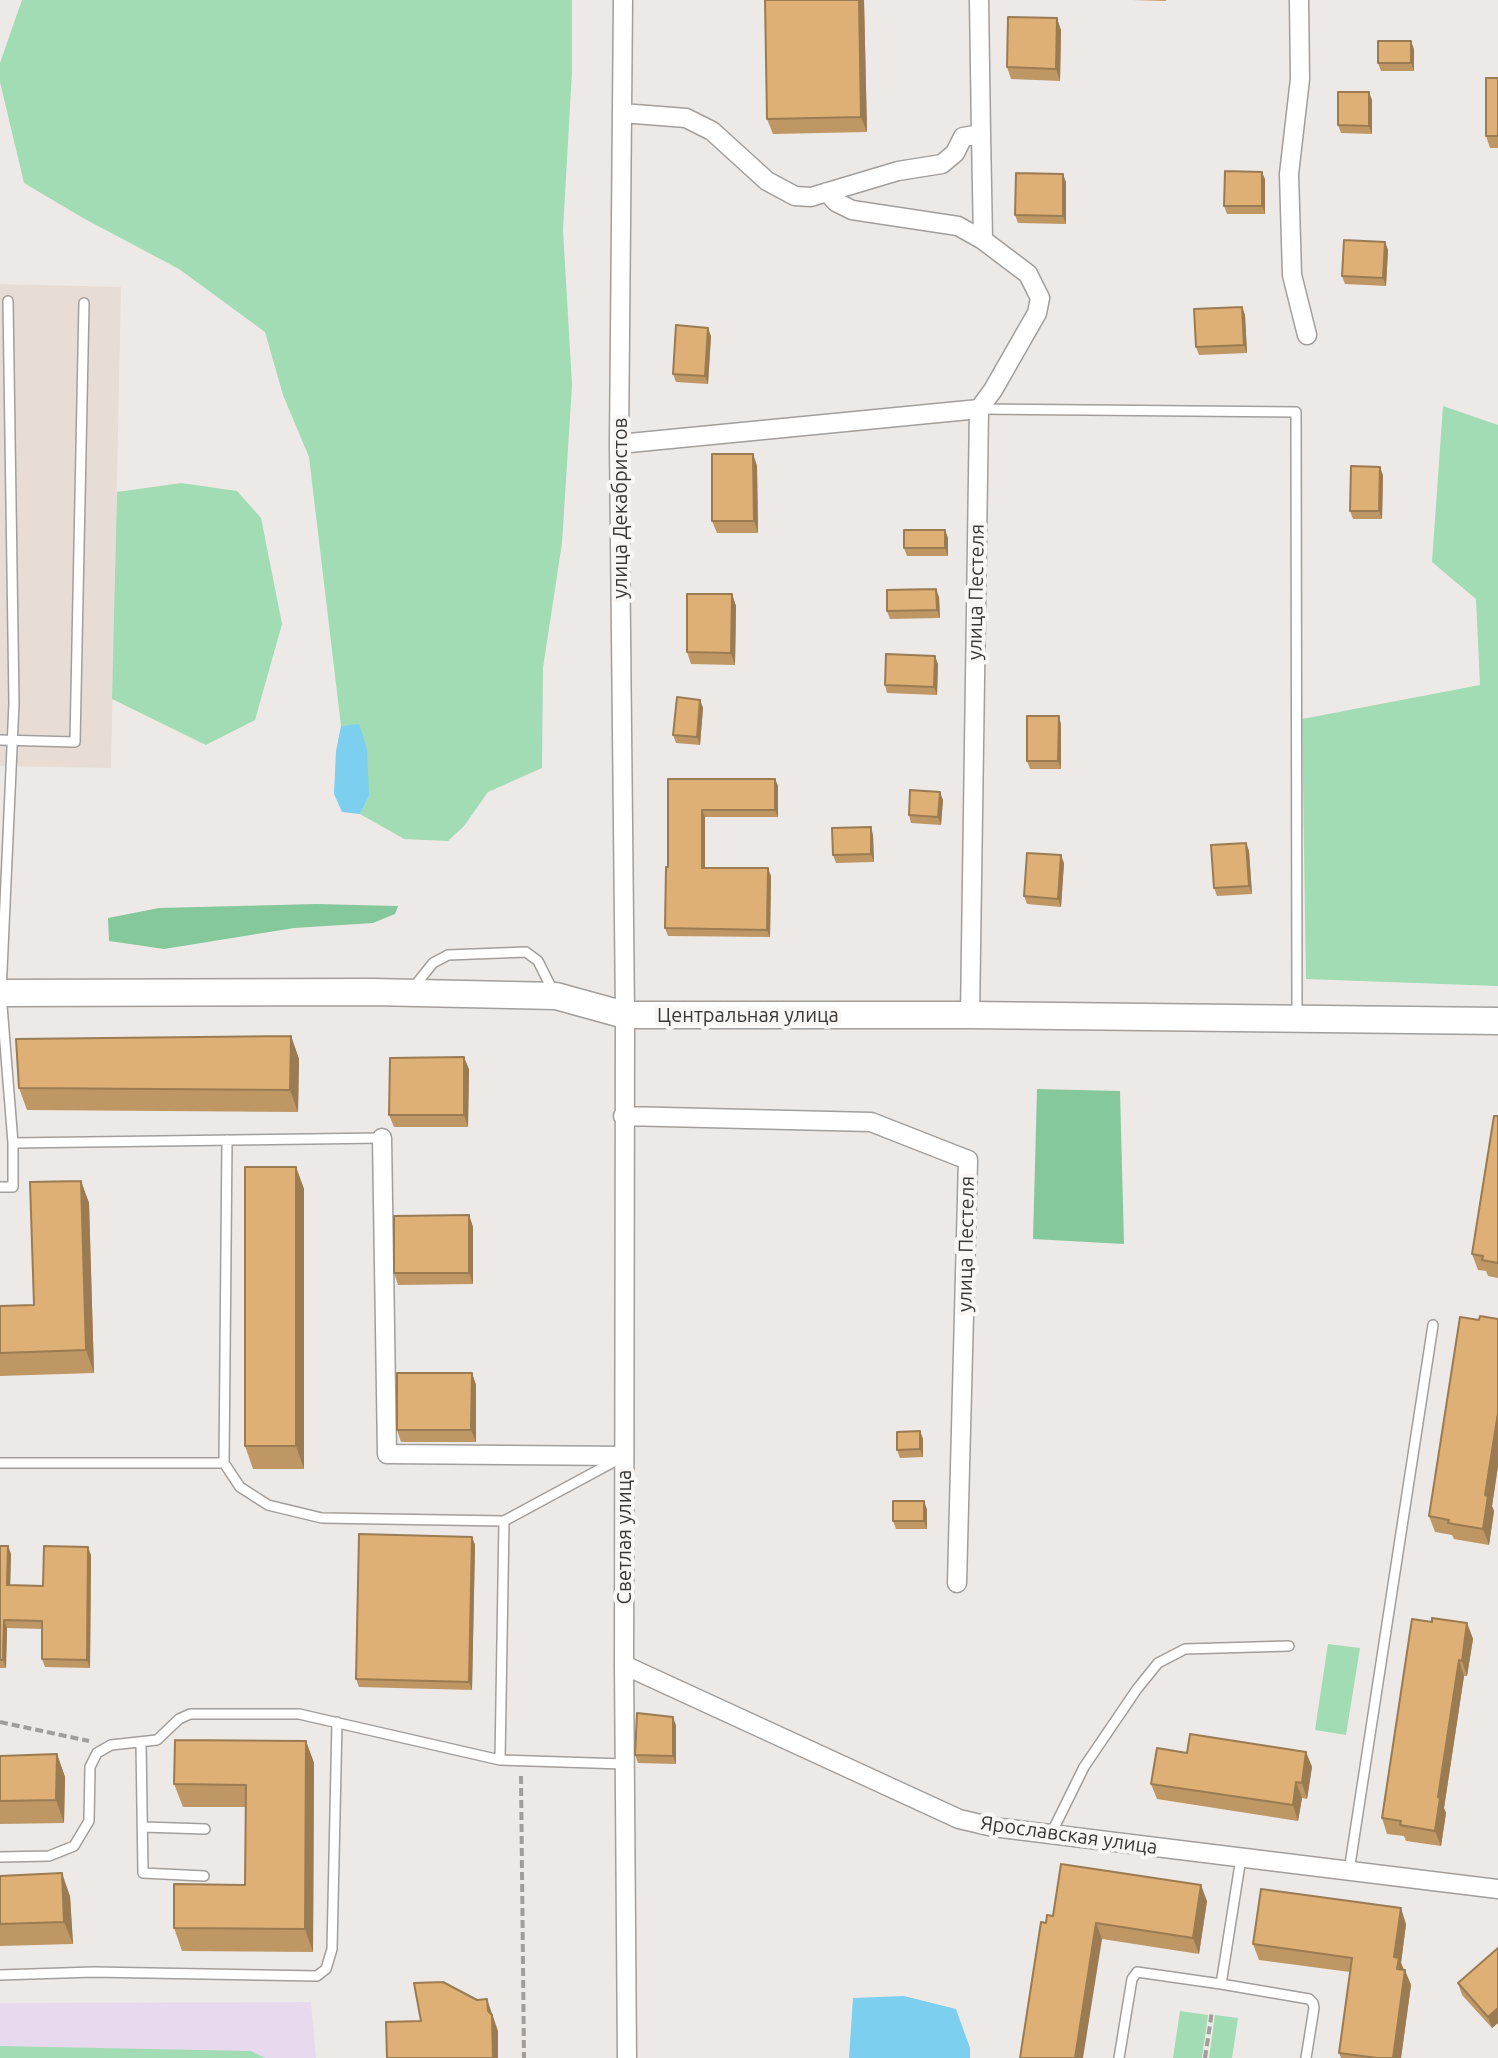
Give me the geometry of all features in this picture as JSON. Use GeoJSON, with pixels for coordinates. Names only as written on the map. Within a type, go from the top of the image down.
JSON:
{"type":"FeatureCollection","features":[{"type":"Feature","properties":{"kind":"street","name":"улица Декабристов"},"geometry":{"type":"LineString","coordinates":[[623,0],[619,444],[625,1015]]}},
{"type":"Feature","properties":{"kind":"street"},"geometry":{"type":"LineString","coordinates":[[979,0],[983,240]]}},
{"type":"Feature","properties":{"kind":"street"},"geometry":{"type":"LineString","coordinates":[[1299,0],[1300,79],[1289,174],[1292,275],[1307,335]]}},
{"type":"Feature","properties":{"kind":"street"},"geometry":{"type":"LineString","coordinates":[[622,113],[686,118],[712,131],[767,181],[795,196],[811,197],[898,171],[942,164],[955,153],[963,137],[981,134]]}},
{"type":"Feature","properties":{"kind":"street"},"geometry":{"type":"LineString","coordinates":[[619,444],[979,409],[1037,313],[1040,298],[1028,274],[983,240],[958,226],[852,210],[836,202],[827,192]]}},
{"type":"Feature","properties":{"kind":"street","name":"улица Пестеля"},"geometry":{"type":"LineString","coordinates":[[970,1015],[979,409]]}},
{"type":"Feature","properties":{"kind":"street","name":"Центральная улица"},"geometry":{"type":"LineString","coordinates":[[0,993],[556,996],[625,1015],[1498,1021]]}},
{"type":"Feature","properties":{"kind":"street","name":"Светлая улица"},"geometry":{"type":"LineString","coordinates":[[625,1015],[624,1764],[627,2058]]}},
{"type":"Feature","properties":{"kind":"street","name":"улица Пестеля"},"geometry":{"type":"LineString","coordinates":[[623,1116],[871,1122],[968,1160],[957,1583]]}},
{"type":"Feature","properties":{"kind":"street"},"geometry":{"type":"LineString","coordinates":[[382,1138],[387,1454],[624,1456]]}},
{"type":"Feature","properties":{"kind":"street","name":"Ярославская улица"},"geometry":{"type":"LineString","coordinates":[[624,1665],[959,1819],[993,1827],[1498,1889]]}},
{"type":"Feature","properties":{"kind":"lane"},"geometry":{"type":"LineString","coordinates":[[0,1187],[13,1187],[13,1143],[0,993],[14,741],[8,301]]}},
{"type":"Feature","properties":{"kind":"lane"},"geometry":{"type":"LineString","coordinates":[[0,740],[75,742],[84,303]]}},
{"type":"Feature","properties":{"kind":"lane"},"geometry":{"type":"LineString","coordinates":[[979,409],[1296,412],[1297,1021]]}},
{"type":"Feature","properties":{"kind":"lane"},"geometry":{"type":"LineString","coordinates":[[409,994],[433,963],[448,955],[526,952],[538,961],[556,996]]}},
{"type":"Feature","properties":{"kind":"lane"},"geometry":{"type":"LineString","coordinates":[[13,1143],[382,1138]]}},
{"type":"Feature","properties":{"kind":"lane"},"geometry":{"type":"LineString","coordinates":[[227,1140],[224,1463],[240,1487],[268,1505],[322,1518],[504,1521],[624,1456]]}},
{"type":"Feature","properties":{"kind":"lane"},"geometry":{"type":"LineString","coordinates":[[1349,1871],[1433,1325]]}},
{"type":"Feature","properties":{"kind":"lane"},"geometry":{"type":"LineString","coordinates":[[0,1463],[224,1463]]}},
{"type":"Feature","properties":{"kind":"lane"},"geometry":{"type":"LineString","coordinates":[[500,1760],[504,1521]]}},
{"type":"Feature","properties":{"kind":"lane"},"geometry":{"type":"LineString","coordinates":[[1051,1834],[1084,1767],[1158,1663],[1185,1649],[1289,1646]]}},
{"type":"Feature","properties":{"kind":"lane"},"geometry":{"type":"LineString","coordinates":[[0,1857],[49,1856],[74,1846],[89,1821],[90,1767],[97,1753],[111,1745],[157,1740],[179,1719],[190,1714],[299,1714],[500,1760],[624,1764]]}},
{"type":"Feature","properties":{"kind":"lane"},"geometry":{"type":"LineString","coordinates":[[0,1975],[93,1972],[317,1976],[326,1969],[332,1949],[337,1722]]}},
{"type":"Feature","properties":{"kind":"lane"},"geometry":{"type":"LineString","coordinates":[[141,1743],[143,1873],[204,1876]]}},
{"type":"Feature","properties":{"kind":"lane"},"geometry":{"type":"LineString","coordinates":[[143,1827],[205,1829]]}},
{"type":"Feature","properties":{"kind":"lane"},"geometry":{"type":"LineString","coordinates":[[1221,1984],[1241,1858]]}},
{"type":"Feature","properties":{"kind":"lane"},"geometry":{"type":"LineString","coordinates":[[1119,2058],[1132,1979],[1137,1972],[1309,1999],[1314,2008],[1306,2058]]}},
{"type":"Feature","properties":{"kind":"path"},"geometry":{"type":"LineString","coordinates":[[0,1722],[111,1745]]}},
{"type":"Feature","properties":{"kind":"path"},"geometry":{"type":"LineString","coordinates":[[520,1762],[524,2058]]}},
{"type":"Feature","properties":{"kind":"path"},"geometry":{"type":"LineString","coordinates":[[1205,2058],[1212,2011]]}},
{"type":"Feature","properties":{"kind":"shaded area"},"geometry":{"type":"Polygon","coordinates":[[[0,284],[121,287],[111,768],[0,766],[0,284]]]}},
{"type":"Feature","properties":{"kind":"shaded area"},"geometry":{"type":"Polygon","coordinates":[[[311,2002],[316,2058],[0,2058],[0,2003],[311,2002]]]}},
{"type":"Feature","properties":{"kind":"green space"},"geometry":{"type":"Polygon","coordinates":[[[22,0],[572,0],[572,71],[563,230],[572,385],[562,543],[543,668],[542,768],[488,792],[464,826],[448,841],[404,839],[360,814],[369,796],[359,725],[341,726],[309,457],[283,395],[265,332],[179,269],[24,183],[0,82],[0,63],[22,0]]]}},
{"type":"Feature","properties":{"kind":"green space"},"geometry":{"type":"Polygon","coordinates":[[[1443,406],[1498,425],[1498,986],[1306,979],[1302,719],[1480,685],[1476,599],[1432,562],[1443,406]]]}},
{"type":"Feature","properties":{"kind":"green space"},"geometry":{"type":"Polygon","coordinates":[[[181,483],[237,491],[261,518],[282,624],[255,720],[206,745],[112,699],[117,492],[181,483]]]}},
{"type":"Feature","properties":{"kind":"green space"},"geometry":{"type":"Polygon","coordinates":[[[317,904],[398,906],[395,914],[373,923],[294,928],[164,949],[109,941],[108,918],[159,908],[317,904]]]}},
{"type":"Feature","properties":{"kind":"green space"},"geometry":{"type":"Polygon","coordinates":[[[1037,1089],[1120,1091],[1124,1244],[1033,1239],[1037,1089]]]}},
{"type":"Feature","properties":{"kind":"green space"},"geometry":{"type":"Polygon","coordinates":[[[1328,1644],[1360,1648],[1346,1735],[1315,1730],[1328,1644]]]}},
{"type":"Feature","properties":{"kind":"green space"},"geometry":{"type":"Polygon","coordinates":[[[1180,2011],[1208,2015],[1202,2058],[1173,2058],[1180,2011]]]}},
{"type":"Feature","properties":{"kind":"green space"},"geometry":{"type":"Polygon","coordinates":[[[1215,2015],[1238,2018],[1232,2058],[1209,2058],[1215,2015]]]}},
{"type":"Feature","properties":{"kind":"green space"},"geometry":{"type":"Polygon","coordinates":[[[0,2046],[251,2051],[265,2058],[0,2058],[0,2046]]]}},
{"type":"Feature","properties":{"kind":"water"},"geometry":{"type":"Polygon","coordinates":[[[359,724],[367,749],[369,796],[360,814],[342,812],[334,794],[336,751],[341,726],[359,724]]]}},
{"type":"Feature","properties":{"kind":"water"},"geometry":{"type":"Polygon","coordinates":[[[904,1996],[956,2009],[970,2048],[970,2058],[849,2058],[853,1998],[904,1996]]]}},
{"type":"Feature","properties":{"kind":"building"},"geometry":{"type":"Polygon","coordinates":[[[765,0],[859,0],[861,117],[767,119],[765,0]]]}},
{"type":"Feature","properties":{"kind":"building"},"geometry":{"type":"Polygon","coordinates":[[[1008,17],[1057,18],[1056,69],[1007,67],[1008,17]]]}},
{"type":"Feature","properties":{"kind":"building"},"geometry":{"type":"Polygon","coordinates":[[[1378,41],[1411,41],[1411,63],[1378,63],[1378,41]]]}},
{"type":"Feature","properties":{"kind":"building"},"geometry":{"type":"Polygon","coordinates":[[[1486,78],[1498,78],[1498,136],[1486,136],[1486,78]]]}},
{"type":"Feature","properties":{"kind":"building"},"geometry":{"type":"Polygon","coordinates":[[[1338,92],[1369,92],[1369,126],[1338,125],[1338,92]]]}},
{"type":"Feature","properties":{"kind":"building"},"geometry":{"type":"Polygon","coordinates":[[[1225,171],[1262,172],[1262,206],[1224,206],[1225,171]]]}},
{"type":"Feature","properties":{"kind":"building"},"geometry":{"type":"Polygon","coordinates":[[[1016,173],[1063,174],[1063,216],[1015,215],[1016,173]]]}},
{"type":"Feature","properties":{"kind":"building"},"geometry":{"type":"Polygon","coordinates":[[[1344,240],[1385,242],[1383,278],[1342,276],[1344,240]]]}},
{"type":"Feature","properties":{"kind":"building"},"geometry":{"type":"Polygon","coordinates":[[[1242,307],[1244,345],[1196,347],[1194,309],[1242,307]]]}},
{"type":"Feature","properties":{"kind":"building"},"geometry":{"type":"Polygon","coordinates":[[[676,325],[708,328],[705,376],[673,374],[676,325]]]}},
{"type":"Feature","properties":{"kind":"building"},"geometry":{"type":"Polygon","coordinates":[[[712,454],[753,454],[754,521],[712,521],[712,454]]]}},
{"type":"Feature","properties":{"kind":"building"},"geometry":{"type":"Polygon","coordinates":[[[1351,466],[1380,467],[1379,511],[1350,511],[1351,466]]]}},
{"type":"Feature","properties":{"kind":"building"},"geometry":{"type":"Polygon","coordinates":[[[904,530],[945,530],[945,548],[904,548],[904,530]]]}},
{"type":"Feature","properties":{"kind":"building"},"geometry":{"type":"Polygon","coordinates":[[[936,589],[937,610],[887,611],[887,590],[936,589]]]}},
{"type":"Feature","properties":{"kind":"building"},"geometry":{"type":"Polygon","coordinates":[[[687,594],[732,594],[731,653],[687,652],[687,594]]]}},
{"type":"Feature","properties":{"kind":"building"},"geometry":{"type":"Polygon","coordinates":[[[886,654],[935,656],[934,687],[885,685],[886,654]]]}},
{"type":"Feature","properties":{"kind":"building"},"geometry":{"type":"Polygon","coordinates":[[[677,697],[700,700],[697,737],[673,735],[677,697]]]}},
{"type":"Feature","properties":{"kind":"building"},"geometry":{"type":"Polygon","coordinates":[[[1027,716],[1059,716],[1058,761],[1027,761],[1027,716]]]}},
{"type":"Feature","properties":{"kind":"building"},"geometry":{"type":"Polygon","coordinates":[[[668,779],[775,779],[775,810],[702,810],[702,868],[768,868],[767,930],[665,928],[668,779]]]}},
{"type":"Feature","properties":{"kind":"building"},"geometry":{"type":"Polygon","coordinates":[[[910,790],[940,792],[938,817],[909,815],[910,790]]]}},
{"type":"Feature","properties":{"kind":"building"},"geometry":{"type":"Polygon","coordinates":[[[871,827],[871,854],[833,855],[832,828],[871,827]]]}},
{"type":"Feature","properties":{"kind":"building"},"geometry":{"type":"Polygon","coordinates":[[[1246,843],[1249,886],[1214,888],[1211,845],[1246,843]]]}},
{"type":"Feature","properties":{"kind":"building"},"geometry":{"type":"Polygon","coordinates":[[[1027,853],[1061,855],[1058,899],[1024,896],[1027,853]]]}},
{"type":"Feature","properties":{"kind":"building"},"geometry":{"type":"Polygon","coordinates":[[[291,1036],[290,1090],[19,1088],[16,1039],[291,1036]]]}},
{"type":"Feature","properties":{"kind":"building"},"geometry":{"type":"Polygon","coordinates":[[[464,1057],[464,1115],[389,1115],[390,1058],[464,1057]]]}},
{"type":"Feature","properties":{"kind":"building"},"geometry":{"type":"Polygon","coordinates":[[[1494,1116],[1498,1116],[1498,1263],[1472,1254],[1494,1116]]]}},
{"type":"Feature","properties":{"kind":"building"},"geometry":{"type":"Polygon","coordinates":[[[245,1167],[296,1167],[296,1446],[245,1446],[245,1167]]]}},
{"type":"Feature","properties":{"kind":"building"},"geometry":{"type":"Polygon","coordinates":[[[81,1181],[86,1350],[0,1353],[0,1306],[34,1305],[30,1182],[81,1181]]]}},
{"type":"Feature","properties":{"kind":"building"},"geometry":{"type":"Polygon","coordinates":[[[469,1215],[469,1273],[394,1273],[394,1216],[469,1215]]]}},
{"type":"Feature","properties":{"kind":"building"},"geometry":{"type":"Polygon","coordinates":[[[1480,1316],[1498,1319],[1498,1413],[1483,1529],[1429,1516],[1460,1317],[1479,1320],[1480,1316]]]}},
{"type":"Feature","properties":{"kind":"building"},"geometry":{"type":"Polygon","coordinates":[[[397,1373],[472,1373],[471,1430],[397,1430],[397,1373]]]}},
{"type":"Feature","properties":{"kind":"building"},"geometry":{"type":"Polygon","coordinates":[[[920,1431],[920,1449],[897,1450],[897,1432],[920,1431]]]}},
{"type":"Feature","properties":{"kind":"building"},"geometry":{"type":"Polygon","coordinates":[[[893,1501],[924,1501],[924,1521],[893,1521],[893,1501]]]}},
{"type":"Feature","properties":{"kind":"building"},"geometry":{"type":"Polygon","coordinates":[[[359,1534],[472,1537],[469,1682],[356,1679],[359,1534]]]}},
{"type":"Feature","properties":{"kind":"building"},"geometry":{"type":"Polygon","coordinates":[[[0,1546],[8,1546],[7,1585],[43,1586],[44,1546],[88,1547],[87,1660],[42,1659],[42,1621],[4,1620],[3,1660],[0,1660],[0,1546]]]}},
{"type":"Feature","properties":{"kind":"building"},"geometry":{"type":"Polygon","coordinates":[[[1432,1618],[1467,1623],[1435,1831],[1400,1825],[1401,1821],[1382,1818],[1412,1619],[1432,1622],[1432,1618]]]}},
{"type":"Feature","properties":{"kind":"building"},"geometry":{"type":"Polygon","coordinates":[[[637,1713],[673,1717],[673,1756],[635,1755],[637,1713]]]}},
{"type":"Feature","properties":{"kind":"building"},"geometry":{"type":"Polygon","coordinates":[[[1190,1734],[1306,1752],[1302,1783],[1296,1782],[1293,1805],[1151,1784],[1157,1748],[1187,1753],[1190,1734]]]}},
{"type":"Feature","properties":{"kind":"building"},"geometry":{"type":"Polygon","coordinates":[[[175,1740],[306,1741],[305,1929],[174,1928],[174,1884],[245,1885],[246,1785],[174,1784],[175,1740]]]}},
{"type":"Feature","properties":{"kind":"building"},"geometry":{"type":"Polygon","coordinates":[[[57,1754],[56,1800],[0,1801],[0,1756],[57,1754]]]}},
{"type":"Feature","properties":{"kind":"building"},"geometry":{"type":"Polygon","coordinates":[[[1061,1864],[1201,1885],[1193,1938],[1096,1923],[1075,2058],[1020,2058],[1041,1922],[1046,1923],[1047,1915],[1053,1916],[1061,1864]]]}},
{"type":"Feature","properties":{"kind":"building"},"geometry":{"type":"Polygon","coordinates":[[[62,1873],[64,1922],[0,1924],[0,1876],[62,1873]]]}},
{"type":"Feature","properties":{"kind":"building"},"geometry":{"type":"Polygon","coordinates":[[[1261,1889],[1401,1908],[1394,1957],[1399,1958],[1397,1969],[1405,1970],[1393,2058],[1339,2053],[1352,1958],[1253,1944],[1261,1889]]]}},
{"type":"Feature","properties":{"kind":"building"},"geometry":{"type":"Polygon","coordinates":[[[1498,1948],[1498,2008],[1488,2017],[1458,1983],[1498,1948]]]}},
{"type":"Feature","properties":{"kind":"building"},"geometry":{"type":"Polygon","coordinates":[[[443,1982],[477,2000],[487,1999],[488,2011],[492,2015],[493,2058],[387,2058],[386,2022],[421,2021],[414,1983],[443,1982]]]}}]}
